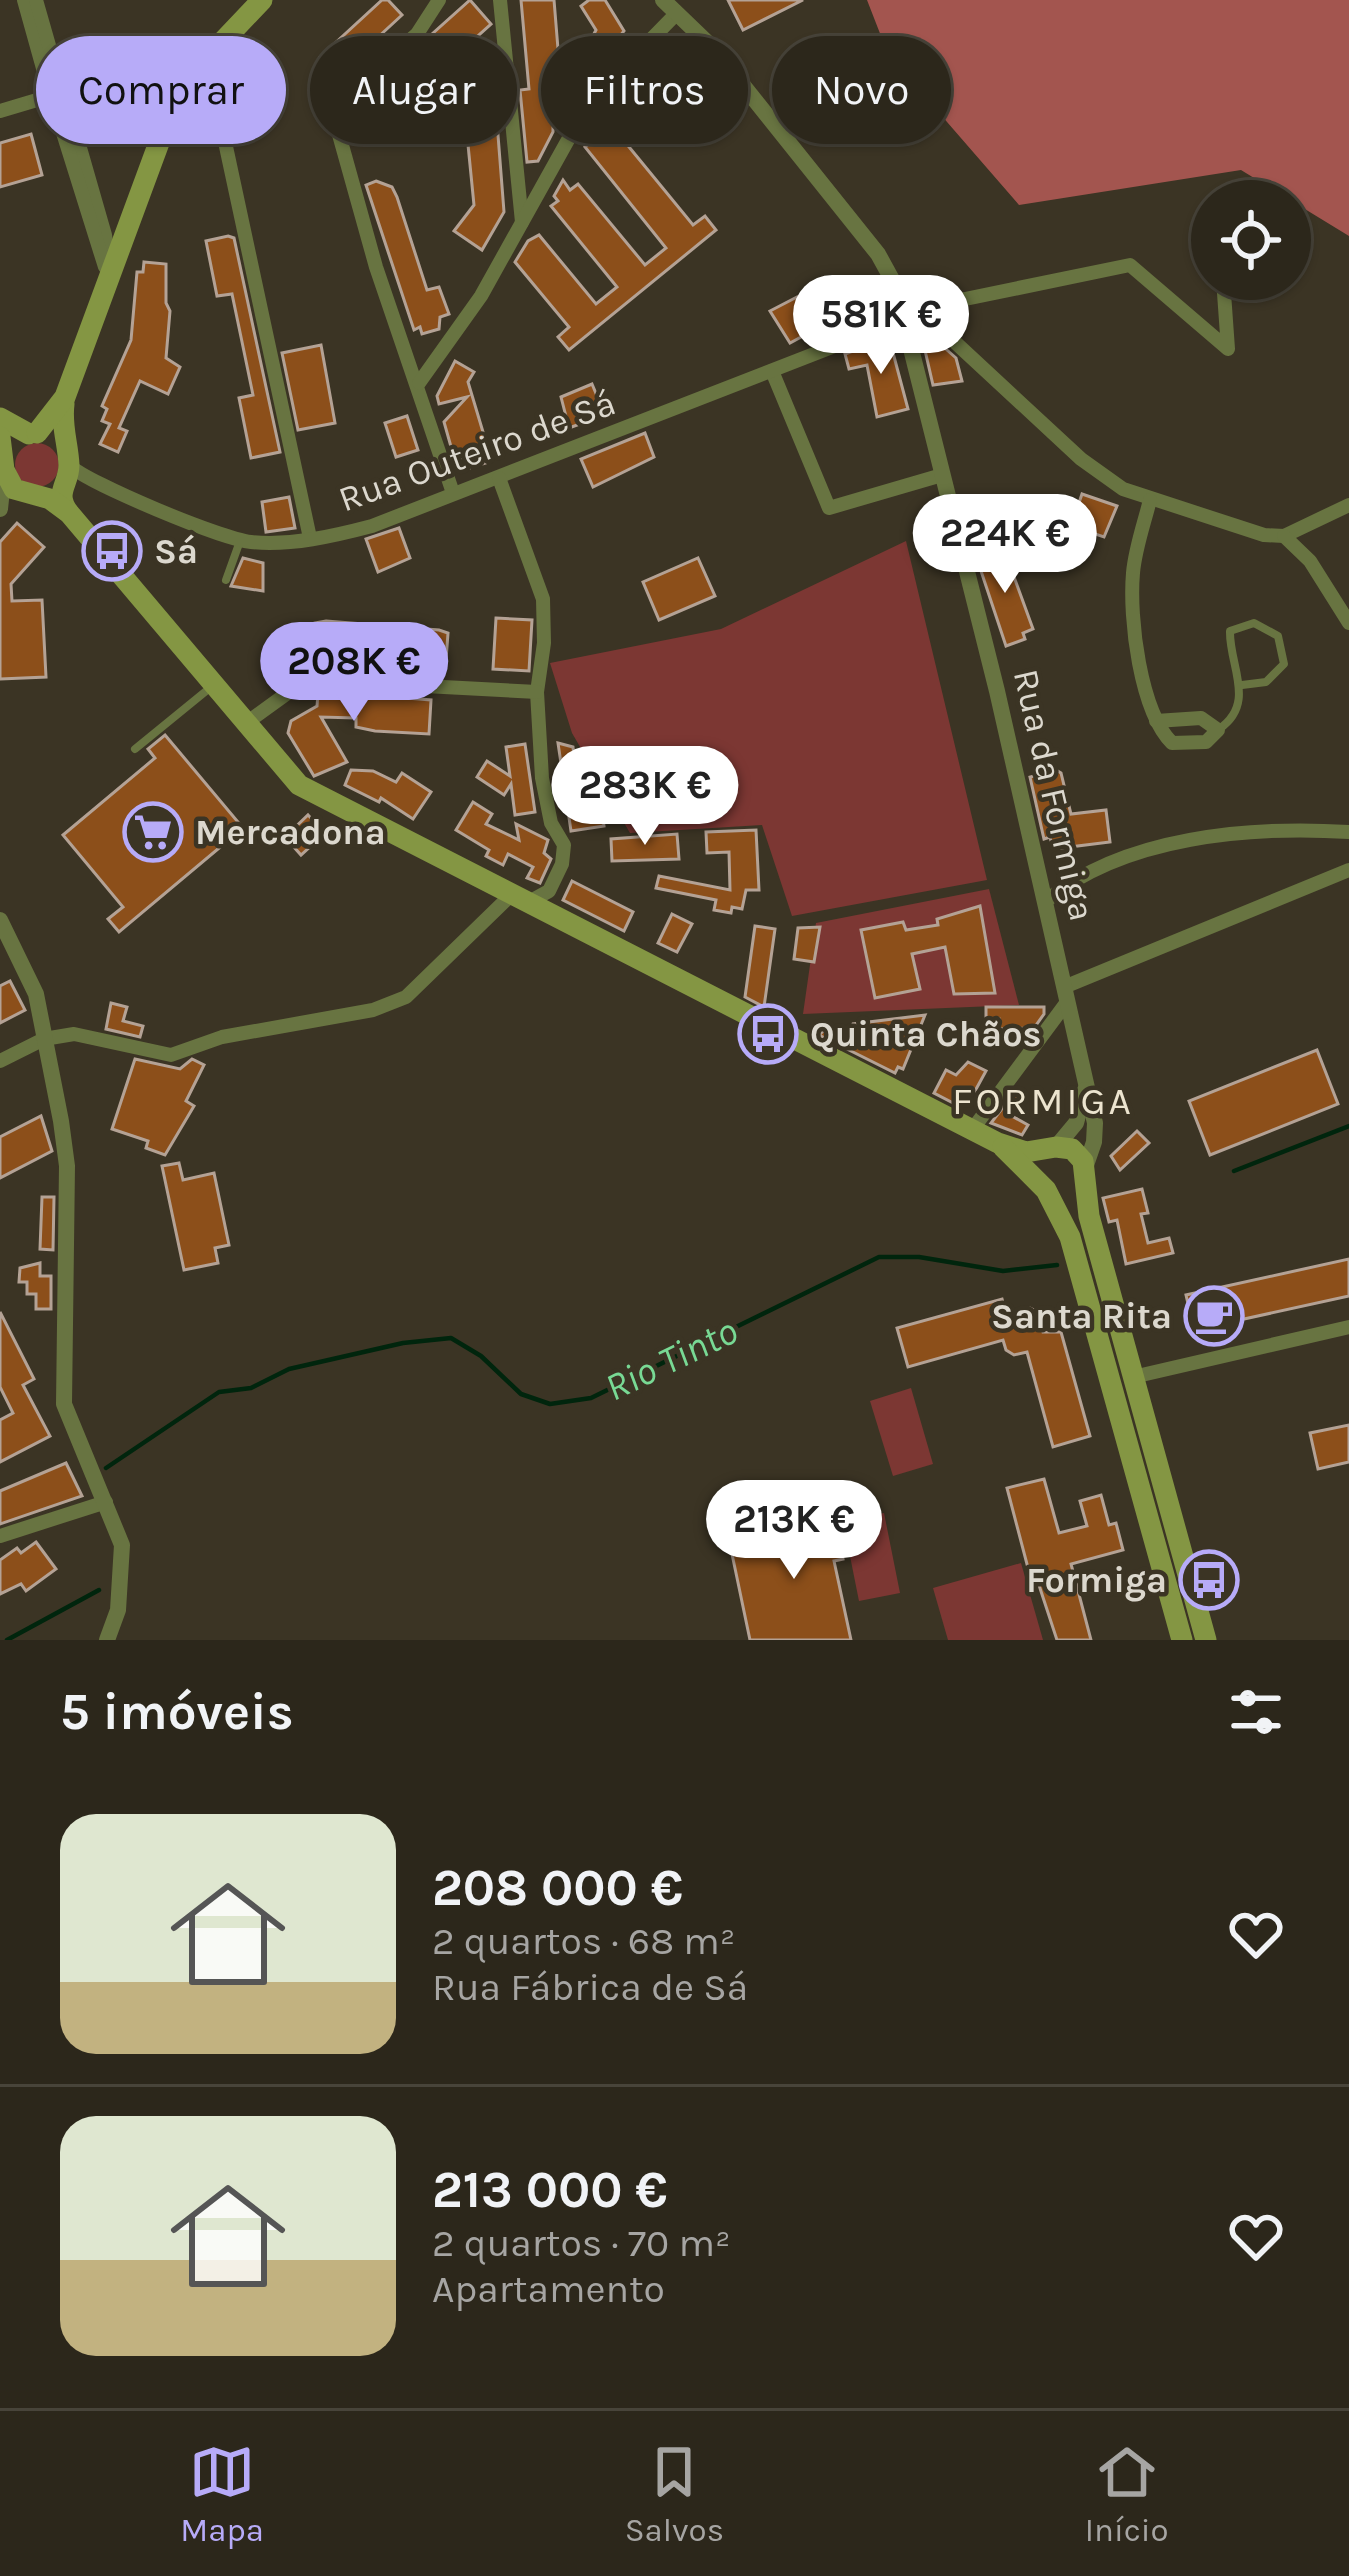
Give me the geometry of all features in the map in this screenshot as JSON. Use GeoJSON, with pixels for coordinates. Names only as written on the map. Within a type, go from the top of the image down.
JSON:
{"type":"FeatureCollection","features":[{"type":"Feature","properties":{"kind":"main road"},"geometry":{"type":"LineString","coordinates":[[228,36],[262,0]]}},
{"type":"Feature","properties":{"kind":"main road"},"geometry":{"type":"LineString","coordinates":[[55,480],[64,398],[159,144]]}},
{"type":"Feature","properties":{"kind":"main road"},"geometry":{"type":"LineString","coordinates":[[4,465],[14,442],[33,434],[64,398]]}},
{"type":"Feature","properties":{"kind":"main road"},"geometry":{"type":"LineString","coordinates":[[0,418],[53,438],[55,480],[69,513],[299,785],[998,1143],[1026,1152],[1072,1149],[1084,1172],[1086,1203],[1206,1640]]}},
{"type":"Feature","properties":{"kind":"main road"},"geometry":{"type":"LineString","coordinates":[[0,437],[14,488],[55,480]]}},
{"type":"Feature","properties":{"kind":"main road"},"geometry":{"type":"LineString","coordinates":[[998,1143],[1044,1187],[1069,1193],[1084,1172]]}},
{"type":"Feature","properties":{"kind":"main road"},"geometry":{"type":"LineString","coordinates":[[1053,1148],[1038,1161],[1044,1187],[1065,1224],[1078,1266],[1182,1640]]}},
{"type":"Feature","properties":{"kind":"street"},"geometry":{"type":"LineString","coordinates":[[24,0],[36,43]]}},
{"type":"Feature","properties":{"kind":"street"},"geometry":{"type":"LineString","coordinates":[[36,0],[46,36]]}},
{"type":"Feature","properties":{"kind":"street"},"geometry":{"type":"LineString","coordinates":[[439,0],[417,34],[333,113],[376,267],[453,493]]}},
{"type":"Feature","properties":{"kind":"street"},"geometry":{"type":"LineString","coordinates":[[500,0],[522,222]]}},
{"type":"Feature","properties":{"kind":"street","name":"Rua da Formiga"},"geometry":{"type":"LineString","coordinates":[[663,0],[714,49],[878,254],[903,315],[1046,901],[1095,1123],[1084,1172]]}},
{"type":"Feature","properties":{"kind":"street"},"geometry":{"type":"LineString","coordinates":[[419,383],[481,296],[588,104],[676,14]]}},
{"type":"Feature","properties":{"kind":"street"},"geometry":{"type":"LineString","coordinates":[[0,111],[36,100]]}},
{"type":"Feature","properties":{"kind":"street"},"geometry":{"type":"LineString","coordinates":[[79,144],[105,235],[111,276]]}},
{"type":"Feature","properties":{"kind":"street"},"geometry":{"type":"LineString","coordinates":[[226,144],[310,538]]}},
{"type":"Feature","properties":{"kind":"street","name":"Rua Outeiro de Sá"},"geometry":{"type":"LineString","coordinates":[[55,480],[88,479],[240,539],[310,538],[373,526],[903,315],[1130,265],[1228,349],[1224,300]]}},
{"type":"Feature","properties":{"kind":"street"},"geometry":{"type":"LineString","coordinates":[[903,315],[930,319],[1081,459],[1123,489],[1264,535],[1284,536],[1349,505]]}},
{"type":"Feature","properties":{"kind":"street"},"geometry":{"type":"LineString","coordinates":[[772,370],[830,508],[942,475]]}},
{"type":"Feature","properties":{"kind":"street"},"geometry":{"type":"LineString","coordinates":[[0,511],[4,465]]}},
{"type":"Feature","properties":{"kind":"street"},"geometry":{"type":"LineString","coordinates":[[0,1061],[44,1039],[74,1034],[171,1055],[222,1037],[374,1010],[406,997],[520,898],[549,891],[562,864],[564,845],[551,823],[542,778],[537,692],[544,643],[543,599],[499,478]]}},
{"type":"Feature","properties":{"kind":"street"},"geometry":{"type":"LineString","coordinates":[[0,511],[55,480]]}},
{"type":"Feature","properties":{"kind":"street"},"geometry":{"type":"LineString","coordinates":[[1150,500],[1132,573],[1136,647],[1156,722],[1172,743],[1206,742],[1218,730],[1202,718],[1156,722]]}},
{"type":"Feature","properties":{"kind":"street"},"geometry":{"type":"LineString","coordinates":[[1284,536],[1310,561],[1349,623]]}},
{"type":"Feature","properties":{"kind":"street"},"geometry":{"type":"LineString","coordinates":[[245,724],[300,684],[330,681],[537,692]]}},
{"type":"Feature","properties":{"kind":"street"},"geometry":{"type":"LineString","coordinates":[[1046,901],[1076,876],[1146,851],[1273,831],[1349,832]]}},
{"type":"Feature","properties":{"kind":"street"},"geometry":{"type":"LineString","coordinates":[[972,1130],[1065,994],[1349,870]]}},
{"type":"Feature","properties":{"kind":"street"},"geometry":{"type":"LineString","coordinates":[[1038,872],[1076,876]]}},
{"type":"Feature","properties":{"kind":"street"},"geometry":{"type":"LineString","coordinates":[[0,920],[36,994],[67,1166],[64,1404],[122,1545],[118,1610],[107,1640]]}},
{"type":"Feature","properties":{"kind":"street","name":"Rua da Formiga"},"geometry":{"type":"LineString","coordinates":[[1053,1148],[1076,1123],[1084,1077]]}},
{"type":"Feature","properties":{"kind":"street"},"geometry":{"type":"LineString","coordinates":[[1096,1333],[1110,1349],[1120,1375],[1133,1377],[1349,1327]]}},
{"type":"Feature","properties":{"kind":"street"},"geometry":{"type":"LineString","coordinates":[[1124,1432],[1128,1414],[1123,1386],[1133,1377]]}},
{"type":"Feature","properties":{"kind":"street"},"geometry":{"type":"LineString","coordinates":[[0,1536],[106,1502]]}},
{"type":"Feature","properties":{"kind":"lane"},"geometry":{"type":"LineString","coordinates":[[226,580],[240,539]]}},
{"type":"Feature","properties":{"kind":"lane"},"geometry":{"type":"LineString","coordinates":[[1218,730],[1230,722],[1241,685],[1230,631],[1254,623],[1278,636],[1284,664],[1266,682],[1241,685]]}},
{"type":"Feature","properties":{"kind":"lane"},"geometry":{"type":"LineString","coordinates":[[135,749],[212,686]]}},
{"type":"Feature","properties":{"kind":"lane"},"geometry":{"type":"LineString","coordinates":[[1078,1266],[1091,1283],[1098,1308],[1106,1310],[1113,1304]]}},
{"type":"Feature","properties":{"kind":"shaded area"},"geometry":{"type":"Polygon","coordinates":[[[867,0],[1349,0],[1349,236],[1311,213],[1311,180],[1257,180],[1241,170],[1019,205],[951,127],[951,36],[881,36],[867,0]]]}},
{"type":"Feature","properties":{"kind":"shaded area"},"geometry":{"type":"Polygon","coordinates":[[[37,443],[53,449],[59,465],[53,481],[37,487],[21,481],[15,465],[21,449],[37,443]]]}},
{"type":"Feature","properties":{"kind":"shaded area"},"geometry":{"type":"Polygon","coordinates":[[[906,541],[987,880],[792,916],[762,825],[630,833],[572,733],[550,663],[721,629],[906,541]]]}},
{"type":"Feature","properties":{"kind":"shaded area"},"geometry":{"type":"Polygon","coordinates":[[[989,889],[1019,1005],[803,1014],[816,923],[989,889]]]}},
{"type":"Feature","properties":{"kind":"shaded area"},"geometry":{"type":"Polygon","coordinates":[[[911,1388],[933,1464],[893,1476],[870,1401],[911,1388]]]}},
{"type":"Feature","properties":{"kind":"shaded area"},"geometry":{"type":"Polygon","coordinates":[[[884,1513],[900,1593],[859,1601],[843,1521],[884,1513]]]}},
{"type":"Feature","properties":{"kind":"shaded area"},"geometry":{"type":"Polygon","coordinates":[[[1021,1563],[1043,1640],[948,1640],[933,1588],[1021,1563]]]}},
{"type":"Feature","properties":{"kind":"building"},"geometry":{"type":"Polygon","coordinates":[[[382,0],[402,15],[379,36],[343,36],[382,0]]]}},
{"type":"Feature","properties":{"kind":"building"},"geometry":{"type":"Polygon","coordinates":[[[470,0],[491,24],[478,36],[430,36],[470,0]]]}},
{"type":"Feature","properties":{"kind":"building"},"geometry":{"type":"Polygon","coordinates":[[[521,0],[554,0],[557,36],[541,36],[541,144],[547,144],[538,161],[527,162],[520,90],[529,89],[521,0]]]}},
{"type":"Feature","properties":{"kind":"building"},"geometry":{"type":"Polygon","coordinates":[[[589,0],[605,0],[624,31],[620,36],[593,36],[596,30],[581,6],[589,0]]]}},
{"type":"Feature","properties":{"kind":"building"},"geometry":{"type":"Polygon","coordinates":[[[728,0],[803,0],[743,30],[728,0]]]}},
{"type":"Feature","properties":{"kind":"building"},"geometry":{"type":"Polygon","coordinates":[[[31,134],[42,175],[0,187],[0,143],[31,134]]]}},
{"type":"Feature","properties":{"kind":"building"},"geometry":{"type":"Polygon","coordinates":[[[468,144],[499,144],[504,212],[482,250],[454,231],[474,205],[468,144]]]}},
{"type":"Feature","properties":{"kind":"building"},"geometry":{"type":"Polygon","coordinates":[[[627,144],[693,225],[705,216],[716,230],[569,350],[558,337],[569,327],[515,262],[528,241],[539,235],[596,304],[617,287],[551,206],[558,201],[554,196],[563,180],[570,190],[578,184],[645,265],[666,248],[585,147],[627,144]]]}},
{"type":"Feature","properties":{"kind":"building"},"geometry":{"type":"Polygon","coordinates":[[[376,181],[392,187],[397,197],[427,290],[439,287],[449,314],[440,317],[439,329],[422,334],[420,327],[414,330],[366,185],[376,181]]]}},
{"type":"Feature","properties":{"kind":"building"},"geometry":{"type":"Polygon","coordinates":[[[234,238],[280,452],[251,458],[239,398],[253,395],[241,337],[232,294],[217,296],[206,241],[234,238]]]}},
{"type":"Feature","properties":{"kind":"building"},"geometry":{"type":"Polygon","coordinates":[[[144,262],[166,264],[170,311],[166,358],[180,367],[168,394],[140,381],[119,428],[127,431],[118,452],[100,444],[110,424],[102,421],[107,409],[102,406],[131,340],[137,272],[143,272],[144,262]]]}},
{"type":"Feature","properties":{"kind":"building"},"geometry":{"type":"Polygon","coordinates":[[[797,297],[812,331],[790,343],[770,311],[797,297]]]}},
{"type":"Feature","properties":{"kind":"building"},"geometry":{"type":"Polygon","coordinates":[[[879,341],[892,349],[908,409],[877,417],[867,365],[849,369],[845,354],[879,341]]]}},
{"type":"Feature","properties":{"kind":"building"},"geometry":{"type":"Polygon","coordinates":[[[939,343],[956,358],[962,381],[933,385],[924,346],[939,343]]]}},
{"type":"Feature","properties":{"kind":"building"},"geometry":{"type":"Polygon","coordinates":[[[321,345],[335,423],[298,430],[282,353],[321,345]]]}},
{"type":"Feature","properties":{"kind":"building"},"geometry":{"type":"Polygon","coordinates":[[[455,361],[474,372],[468,382],[489,452],[489,462],[470,468],[466,457],[455,461],[444,422],[467,397],[439,404],[437,396],[455,361]]]}},
{"type":"Feature","properties":{"kind":"building"},"geometry":{"type":"Polygon","coordinates":[[[592,384],[605,415],[569,428],[561,397],[592,384]]]}},
{"type":"Feature","properties":{"kind":"building"},"geometry":{"type":"Polygon","coordinates":[[[407,416],[418,450],[396,457],[385,423],[407,416]]]}},
{"type":"Feature","properties":{"kind":"building"},"geometry":{"type":"Polygon","coordinates":[[[645,433],[654,457],[593,487],[581,459],[645,433]]]}},
{"type":"Feature","properties":{"kind":"building"},"geometry":{"type":"Polygon","coordinates":[[[1082,494],[1117,506],[1104,537],[1071,526],[1082,494]]]}},
{"type":"Feature","properties":{"kind":"building"},"geometry":{"type":"Polygon","coordinates":[[[289,497],[295,528],[266,532],[262,502],[289,497]]]}},
{"type":"Feature","properties":{"kind":"building"},"geometry":{"type":"Polygon","coordinates":[[[17,523],[44,547],[11,584],[12,601],[42,600],[46,677],[0,679],[0,542],[17,523]]]}},
{"type":"Feature","properties":{"kind":"building"},"geometry":{"type":"Polygon","coordinates":[[[399,528],[410,558],[378,572],[366,539],[399,528]]]}},
{"type":"Feature","properties":{"kind":"building"},"geometry":{"type":"Polygon","coordinates":[[[1009,548],[1014,565],[1010,566],[1033,629],[1023,633],[1025,639],[1006,646],[977,559],[1009,548]]]}},
{"type":"Feature","properties":{"kind":"building"},"geometry":{"type":"Polygon","coordinates":[[[243,558],[263,563],[263,591],[231,586],[243,558]]]}},
{"type":"Feature","properties":{"kind":"building"},"geometry":{"type":"Polygon","coordinates":[[[698,558],[715,596],[659,620],[643,582],[698,558]]]}},
{"type":"Feature","properties":{"kind":"building"},"geometry":{"type":"Polygon","coordinates":[[[496,618],[532,620],[529,671],[493,669],[496,618]]]}},
{"type":"Feature","properties":{"kind":"building"},"geometry":{"type":"Polygon","coordinates":[[[315,623],[439,630],[448,633],[446,660],[316,654],[315,623]]]}},
{"type":"Feature","properties":{"kind":"building"},"geometry":{"type":"Polygon","coordinates":[[[318,694],[431,700],[429,734],[375,731],[356,727],[356,718],[321,717],[347,762],[314,776],[288,733],[291,721],[317,706],[318,694]]]}},
{"type":"Feature","properties":{"kind":"building","name":"Mercadona"},"geometry":{"type":"Polygon","coordinates":[[[165,735],[243,828],[119,932],[108,919],[123,907],[63,835],[155,758],[148,749],[165,735]]]}},
{"type":"Feature","properties":{"kind":"building"},"geometry":{"type":"Polygon","coordinates":[[[558,743],[573,747],[574,756],[581,755],[594,792],[599,791],[604,826],[571,831],[558,743]]]}},
{"type":"Feature","properties":{"kind":"building"},"geometry":{"type":"Polygon","coordinates":[[[525,744],[535,812],[515,815],[511,784],[504,795],[477,777],[487,761],[510,776],[506,747],[525,744]]]}},
{"type":"Feature","properties":{"kind":"building"},"geometry":{"type":"Polygon","coordinates":[[[351,770],[373,771],[396,782],[402,773],[431,792],[413,819],[381,798],[379,802],[345,785],[351,770]]]}},
{"type":"Feature","properties":{"kind":"building"},"geometry":{"type":"Polygon","coordinates":[[[1056,770],[1061,773],[1071,814],[1106,810],[1110,842],[1061,848],[1059,843],[1052,845],[1050,837],[1044,839],[1030,777],[1056,770]]]}},
{"type":"Feature","properties":{"kind":"building"},"geometry":{"type":"Polygon","coordinates":[[[473,802],[492,814],[486,824],[519,840],[516,824],[548,840],[544,853],[551,859],[540,883],[527,878],[533,867],[508,854],[503,865],[486,856],[489,850],[456,830],[473,802]]]}},
{"type":"Feature","properties":{"kind":"building"},"geometry":{"type":"Polygon","coordinates":[[[308,815],[325,833],[301,855],[285,837],[308,815]]]}},
{"type":"Feature","properties":{"kind":"building"},"geometry":{"type":"Polygon","coordinates":[[[756,830],[759,890],[746,890],[742,909],[732,907],[731,913],[714,910],[716,900],[656,888],[659,876],[730,890],[729,852],[707,853],[706,832],[756,830]]]}},
{"type":"Feature","properties":{"kind":"building"},"geometry":{"type":"Polygon","coordinates":[[[677,834],[679,859],[612,861],[611,839],[677,834]]]}},
{"type":"Feature","properties":{"kind":"building"},"geometry":{"type":"Polygon","coordinates":[[[572,881],[633,912],[624,931],[563,900],[572,881]]]}},
{"type":"Feature","properties":{"kind":"building"},"geometry":{"type":"Polygon","coordinates":[[[980,906],[995,993],[954,994],[945,947],[912,954],[920,989],[875,998],[861,930],[903,922],[906,930],[938,925],[937,919],[980,906]]]}},
{"type":"Feature","properties":{"kind":"building"},"geometry":{"type":"Polygon","coordinates":[[[672,914],[692,924],[677,952],[658,943],[672,914]]]}},
{"type":"Feature","properties":{"kind":"building"},"geometry":{"type":"Polygon","coordinates":[[[755,926],[775,929],[764,1007],[745,997],[755,926]]]}},
{"type":"Feature","properties":{"kind":"building"},"geometry":{"type":"Polygon","coordinates":[[[820,927],[814,962],[794,959],[798,928],[820,927]]]}},
{"type":"Feature","properties":{"kind":"building"},"geometry":{"type":"Polygon","coordinates":[[[10,981],[25,1010],[0,1023],[0,986],[10,981]]]}},
{"type":"Feature","properties":{"kind":"building"},"geometry":{"type":"Polygon","coordinates":[[[111,1003],[127,1007],[123,1021],[143,1026],[140,1037],[106,1029],[111,1003]]]}},
{"type":"Feature","properties":{"kind":"building"},"geometry":{"type":"Polygon","coordinates":[[[986,1007],[1044,1007],[1044,1014],[1034,1028],[999,1029],[999,1019],[986,1019],[986,1007]]]}},
{"type":"Feature","properties":{"kind":"building"},"geometry":{"type":"Polygon","coordinates":[[[925,1015],[903,1069],[898,1067],[895,1073],[819,1035],[829,1026],[849,1034],[853,1024],[925,1015]]]}},
{"type":"Feature","properties":{"kind":"building"},"geometry":{"type":"Polygon","coordinates":[[[1317,1050],[1338,1104],[1210,1155],[1189,1101],[1317,1050]]]}},
{"type":"Feature","properties":{"kind":"building"},"geometry":{"type":"Polygon","coordinates":[[[135,1059],[180,1069],[192,1059],[204,1065],[186,1101],[194,1106],[165,1155],[146,1148],[148,1141],[112,1129],[135,1059]]]}},
{"type":"Feature","properties":{"kind":"building"},"geometry":{"type":"Polygon","coordinates":[[[968,1062],[986,1071],[975,1091],[968,1088],[959,1106],[934,1093],[946,1070],[956,1075],[968,1062]]]}},
{"type":"Feature","properties":{"kind":"building"},"geometry":{"type":"Polygon","coordinates":[[[1013,1094],[1020,1098],[1010,1115],[1028,1125],[1022,1135],[991,1123],[1013,1094]]]}},
{"type":"Feature","properties":{"kind":"building"},"geometry":{"type":"Polygon","coordinates":[[[41,1116],[52,1151],[0,1178],[0,1137],[41,1116]]]}},
{"type":"Feature","properties":{"kind":"building"},"geometry":{"type":"Polygon","coordinates":[[[1137,1131],[1149,1143],[1120,1170],[1111,1156],[1137,1131]]]}},
{"type":"Feature","properties":{"kind":"building"},"geometry":{"type":"Polygon","coordinates":[[[179,1163],[183,1180],[214,1173],[229,1245],[215,1248],[218,1263],[184,1270],[162,1166],[179,1163]]]}},
{"type":"Feature","properties":{"kind":"building"},"geometry":{"type":"Polygon","coordinates":[[[1142,1189],[1148,1213],[1141,1214],[1148,1243],[1169,1238],[1173,1253],[1126,1264],[1117,1220],[1109,1222],[1103,1198],[1142,1189]]]}},
{"type":"Feature","properties":{"kind":"building"},"geometry":{"type":"Polygon","coordinates":[[[42,1197],[54,1197],[53,1250],[40,1249],[42,1197]]]}},
{"type":"Feature","properties":{"kind":"building"},"geometry":{"type":"Polygon","coordinates":[[[1349,1259],[1349,1296],[1194,1330],[1186,1295],[1349,1259]]]}},
{"type":"Feature","properties":{"kind":"building"},"geometry":{"type":"Polygon","coordinates":[[[40,1263],[40,1276],[51,1276],[51,1309],[36,1309],[36,1294],[27,1294],[27,1282],[19,1282],[20,1268],[40,1263]]]}},
{"type":"Feature","properties":{"kind":"building"},"geometry":{"type":"Polygon","coordinates":[[[1002,1299],[1006,1314],[1030,1308],[1038,1312],[1043,1332],[1061,1332],[1090,1436],[1053,1447],[1027,1352],[1014,1355],[1003,1340],[908,1367],[897,1328],[1002,1299]]]}},
{"type":"Feature","properties":{"kind":"building"},"geometry":{"type":"Polygon","coordinates":[[[0,1312],[34,1379],[23,1385],[50,1436],[0,1462],[0,1420],[13,1413],[0,1387],[0,1312]]]}},
{"type":"Feature","properties":{"kind":"building"},"geometry":{"type":"Polygon","coordinates":[[[1349,1425],[1349,1462],[1318,1469],[1310,1433],[1349,1425]]]}},
{"type":"Feature","properties":{"kind":"building"},"geometry":{"type":"Polygon","coordinates":[[[66,1463],[82,1496],[0,1524],[0,1491],[66,1463]]]}},
{"type":"Feature","properties":{"kind":"building"},"geometry":{"type":"Polygon","coordinates":[[[1044,1479],[1059,1533],[1087,1526],[1080,1501],[1101,1495],[1109,1525],[1116,1523],[1123,1550],[1071,1564],[1091,1640],[1057,1640],[1033,1567],[1028,1568],[1007,1488],[1044,1479]]]}},
{"type":"Feature","properties":{"kind":"building"},"geometry":{"type":"Polygon","coordinates":[[[833,1511],[843,1559],[834,1561],[851,1640],[750,1640],[732,1554],[759,1548],[756,1531],[833,1511]]]}},
{"type":"Feature","properties":{"kind":"building"},"geometry":{"type":"Polygon","coordinates":[[[36,1542],[56,1569],[26,1591],[21,1584],[0,1594],[0,1560],[36,1542]]]}},
{"type":"Feature","properties":{"kind":"waterway","name":"Rio Tinto"},"geometry":{"type":"LineString","coordinates":[[1234,1171],[1349,1126]]}},
{"type":"Feature","properties":{"kind":"waterway","name":"Rio Tinto"},"geometry":{"type":"LineString","coordinates":[[106,1468],[219,1392],[251,1388],[289,1369],[403,1343],[451,1338],[481,1356],[521,1394],[550,1404],[591,1398],[879,1257],[919,1257],[1003,1271],[1057,1265]]}},
{"type":"Feature","properties":{"kind":"waterway","name":"Rio Tinto"},"geometry":{"type":"LineString","coordinates":[[7,1640],[99,1590]]}},
{"type":"Feature","properties":{"kind":"place","name":"Sá"},"geometry":{"type":"Point","coordinates":[112,551]}},
{"type":"Feature","properties":{"kind":"place","name":"Mercadona"},"geometry":{"type":"Point","coordinates":[153,832]}},
{"type":"Feature","properties":{"kind":"place","name":"Quinta Chãos"},"geometry":{"type":"Point","coordinates":[768,1034]}},
{"type":"Feature","properties":{"kind":"place","name":"Santa Rita"},"geometry":{"type":"Point","coordinates":[1214,1316]}},
{"type":"Feature","properties":{"kind":"place","name":"Formiga"},"geometry":{"type":"Point","coordinates":[1209,1580]}},
{"type":"Feature","properties":{"kind":"district","name":"FORMIGA"},"geometry":{"type":"Point","coordinates":[1043,1101]}}]}
